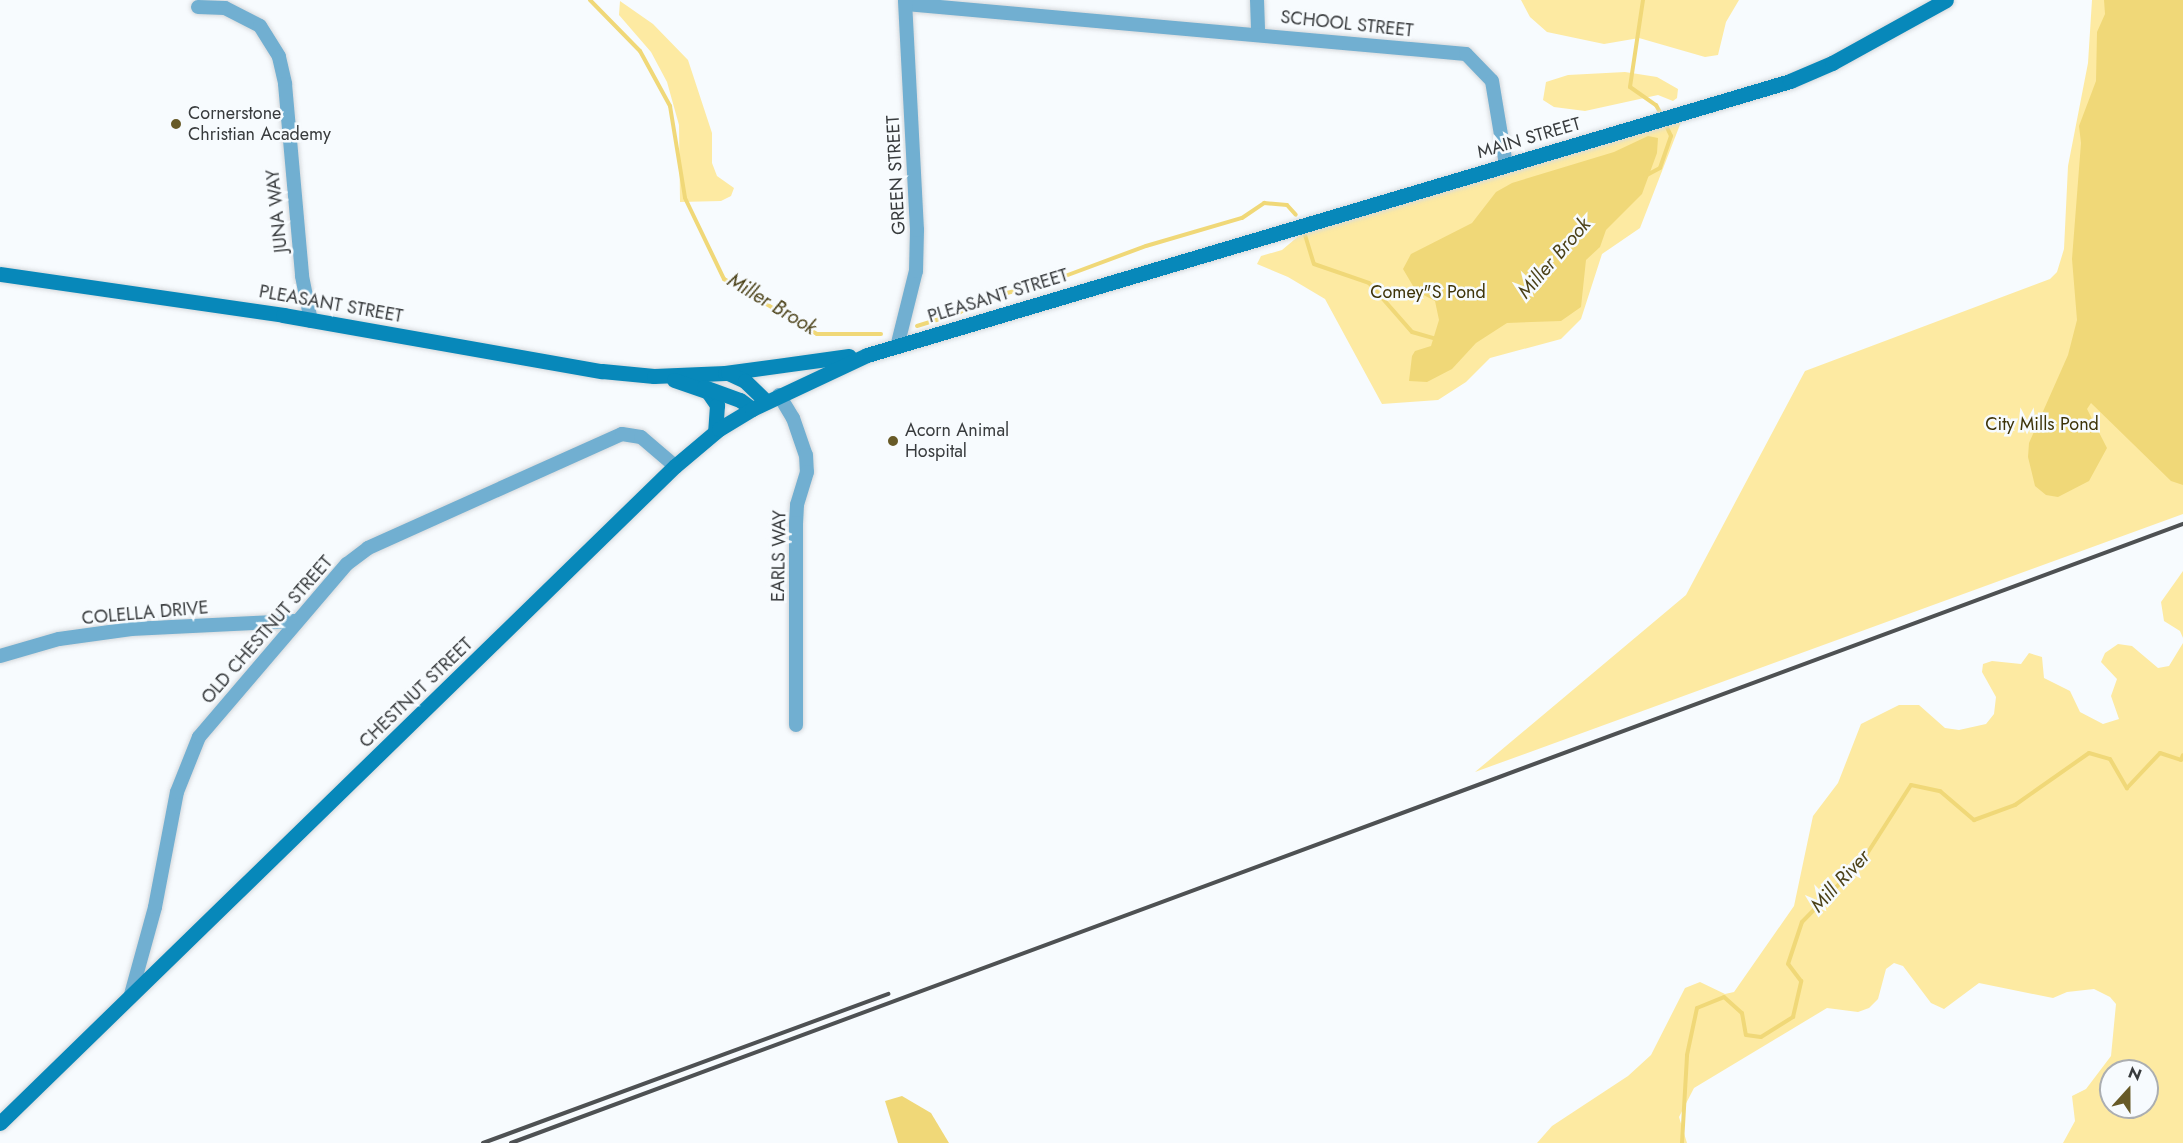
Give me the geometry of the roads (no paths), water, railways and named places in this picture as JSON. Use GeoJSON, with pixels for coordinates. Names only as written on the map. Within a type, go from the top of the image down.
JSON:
{"type":"FeatureCollection","features":[{"type":"Feature","properties":{"kind":"main road","name":"MAIN STREET"},"geometry":{"type":"LineString","coordinates":[[1109,283],[1810,73],[1946,0]]}},
{"type":"Feature","properties":{"kind":"main road","name":"PLEASANT STREET"},"geometry":{"type":"LineString","coordinates":[[0,274],[311,321],[602,371],[654,376],[766,401]]}},
{"type":"Feature","properties":{"kind":"main road","name":"PLEASANT STREET"},"geometry":{"type":"LineString","coordinates":[[897,347],[1109,283]]}},
{"type":"Feature","properties":{"kind":"main road","name":"CHESTNUT STREET"},"geometry":{"type":"LineString","coordinates":[[0,1123],[129,1000],[675,466],[715,432],[766,401],[867,355],[897,347]]}},
{"type":"Feature","properties":{"kind":"main road","name":"PLEASANT STREET"},"geometry":{"type":"LineString","coordinates":[[654,376],[725,373],[867,355]]}},
{"type":"Feature","properties":{"kind":"main road"},"geometry":{"type":"LineString","coordinates":[[725,373],[745,381],[766,401]]}},
{"type":"Feature","properties":{"kind":"main road"},"geometry":{"type":"LineString","coordinates":[[698,386],[708,392],[717,405],[715,432]]}},
{"type":"Feature","properties":{"kind":"street"},"geometry":{"type":"LineString","coordinates":[[1257,0],[1258,33]]}},
{"type":"Feature","properties":{"kind":"street","name":"SCHOOL STREET"},"geometry":{"type":"LineString","coordinates":[[906,2],[978,13],[1258,33],[1466,54],[1492,81],[1506,165]]}},
{"type":"Feature","properties":{"kind":"street","name":"GREEN STREET"},"geometry":{"type":"LineString","coordinates":[[897,347],[916,271],[918,230],[906,2]]}},
{"type":"Feature","properties":{"kind":"street","name":"JUNA WAY"},"geometry":{"type":"LineString","coordinates":[[198,7],[225,8],[260,26],[279,57],[285,84],[302,276],[311,321]]}},
{"type":"Feature","properties":{"kind":"street","name":"EARLS WAY"},"geometry":{"type":"LineString","coordinates":[[766,401],[793,417],[806,455],[807,472],[797,504],[796,725]]}},
{"type":"Feature","properties":{"kind":"street","name":"OLD CHESTNUT STREET"},"geometry":{"type":"LineString","coordinates":[[129,1000],[188,761],[199,737],[295,621],[347,564],[368,548],[622,434],[641,437],[675,466]]}},
{"type":"Feature","properties":{"kind":"street","name":"COLELLA DRIVE"},"geometry":{"type":"LineString","coordinates":[[0,656],[59,639],[132,629],[295,621]]}},
{"type":"Feature","properties":{"kind":"water"},"geometry":{"type":"Polygon","coordinates":[[[2104,0],[2183,0],[2183,485],[2171,481],[2091,403],[2087,409],[2107,448],[2089,481],[2058,497],[2046,495],[2035,486],[2028,457],[2029,443],[2068,355],[2077,320],[2072,259],[2081,143],[2079,126],[2096,81],[2097,32],[2105,14],[2104,0]]]}},
{"type":"Feature","properties":{"kind":"water"},"geometry":{"type":"Polygon","coordinates":[[[1648,136],[1658,138],[1657,153],[1642,194],[1606,230],[1600,247],[1586,260],[1581,307],[1561,321],[1507,323],[1476,343],[1452,369],[1427,382],[1409,381],[1412,356],[1415,351],[1431,346],[1439,320],[1435,301],[1416,291],[1403,269],[1411,254],[1472,223],[1496,192],[1512,183],[1614,152],[1648,136]]]}},
{"type":"Feature","properties":{"kind":"water"},"geometry":{"type":"Polygon","coordinates":[[[902,1096],[931,1113],[949,1143],[898,1143],[885,1101],[902,1096]]]}},
{"type":"Feature","properties":{"kind":"waterway","name":"Miller Brook"},"geometry":{"type":"LineString","coordinates":[[590,0],[640,51],[670,106],[685,198],[724,279],[817,334],[881,334]]}},
{"type":"Feature","properties":{"kind":"waterway","name":"Miller Brook"},"geometry":{"type":"LineString","coordinates":[[1643,0],[1630,87],[1656,105],[1661,114]]}},
{"type":"Feature","properties":{"kind":"waterway","name":"Miller Brook"},"geometry":{"type":"LineString","coordinates":[[1645,176],[1660,168],[1671,136],[1664,121]]}},
{"type":"Feature","properties":{"kind":"waterway","name":"Miller Brook"},"geometry":{"type":"LineString","coordinates":[[917,326],[959,313],[976,301],[1049,282],[1146,246],[1242,218],[1264,203],[1287,205],[1296,215]]}},
{"type":"Feature","properties":{"kind":"waterway","name":"Miller Brook"},"geometry":{"type":"LineString","coordinates":[[1305,235],[1314,264],[1369,283],[1412,332],[1437,339]]}},
{"type":"Feature","properties":{"kind":"waterway","name":"Mill River"},"geometry":{"type":"LineString","coordinates":[[1682,1143],[1687,1055],[1697,1008],[1724,997],[1742,1013],[1746,1035],[1761,1037],[1793,1017],[1801,981],[1788,964],[1802,922],[1863,860],[1911,785],[1940,791],[1974,820],[2015,805],[2089,753],[2110,759],[2127,788],[2160,753],[2181,760],[2183,755]]}},
{"type":"Feature","properties":{"kind":"railway"},"geometry":{"type":"LineString","coordinates":[[511,1143],[2183,524]]}},
{"type":"Feature","properties":{"kind":"railway"},"geometry":{"type":"LineString","coordinates":[[483,1143],[888,994]]}},
{"type":"Feature","properties":{"kind":"place","name":"Cornerstone Christian Academy"},"geometry":{"type":"Point","coordinates":[176,124]}},
{"type":"Feature","properties":{"kind":"place","name":"Acorn Animal Hospital"},"geometry":{"type":"Point","coordinates":[893,441]}},
{"type":"Feature","properties":{"kind":"park label","name":"Comey\"S Pond"},"geometry":{"type":"Point","coordinates":[1428,292]}},
{"type":"Feature","properties":{"kind":"park label","name":"City Mills Pond"},"geometry":{"type":"Point","coordinates":[2042,424]}}]}
